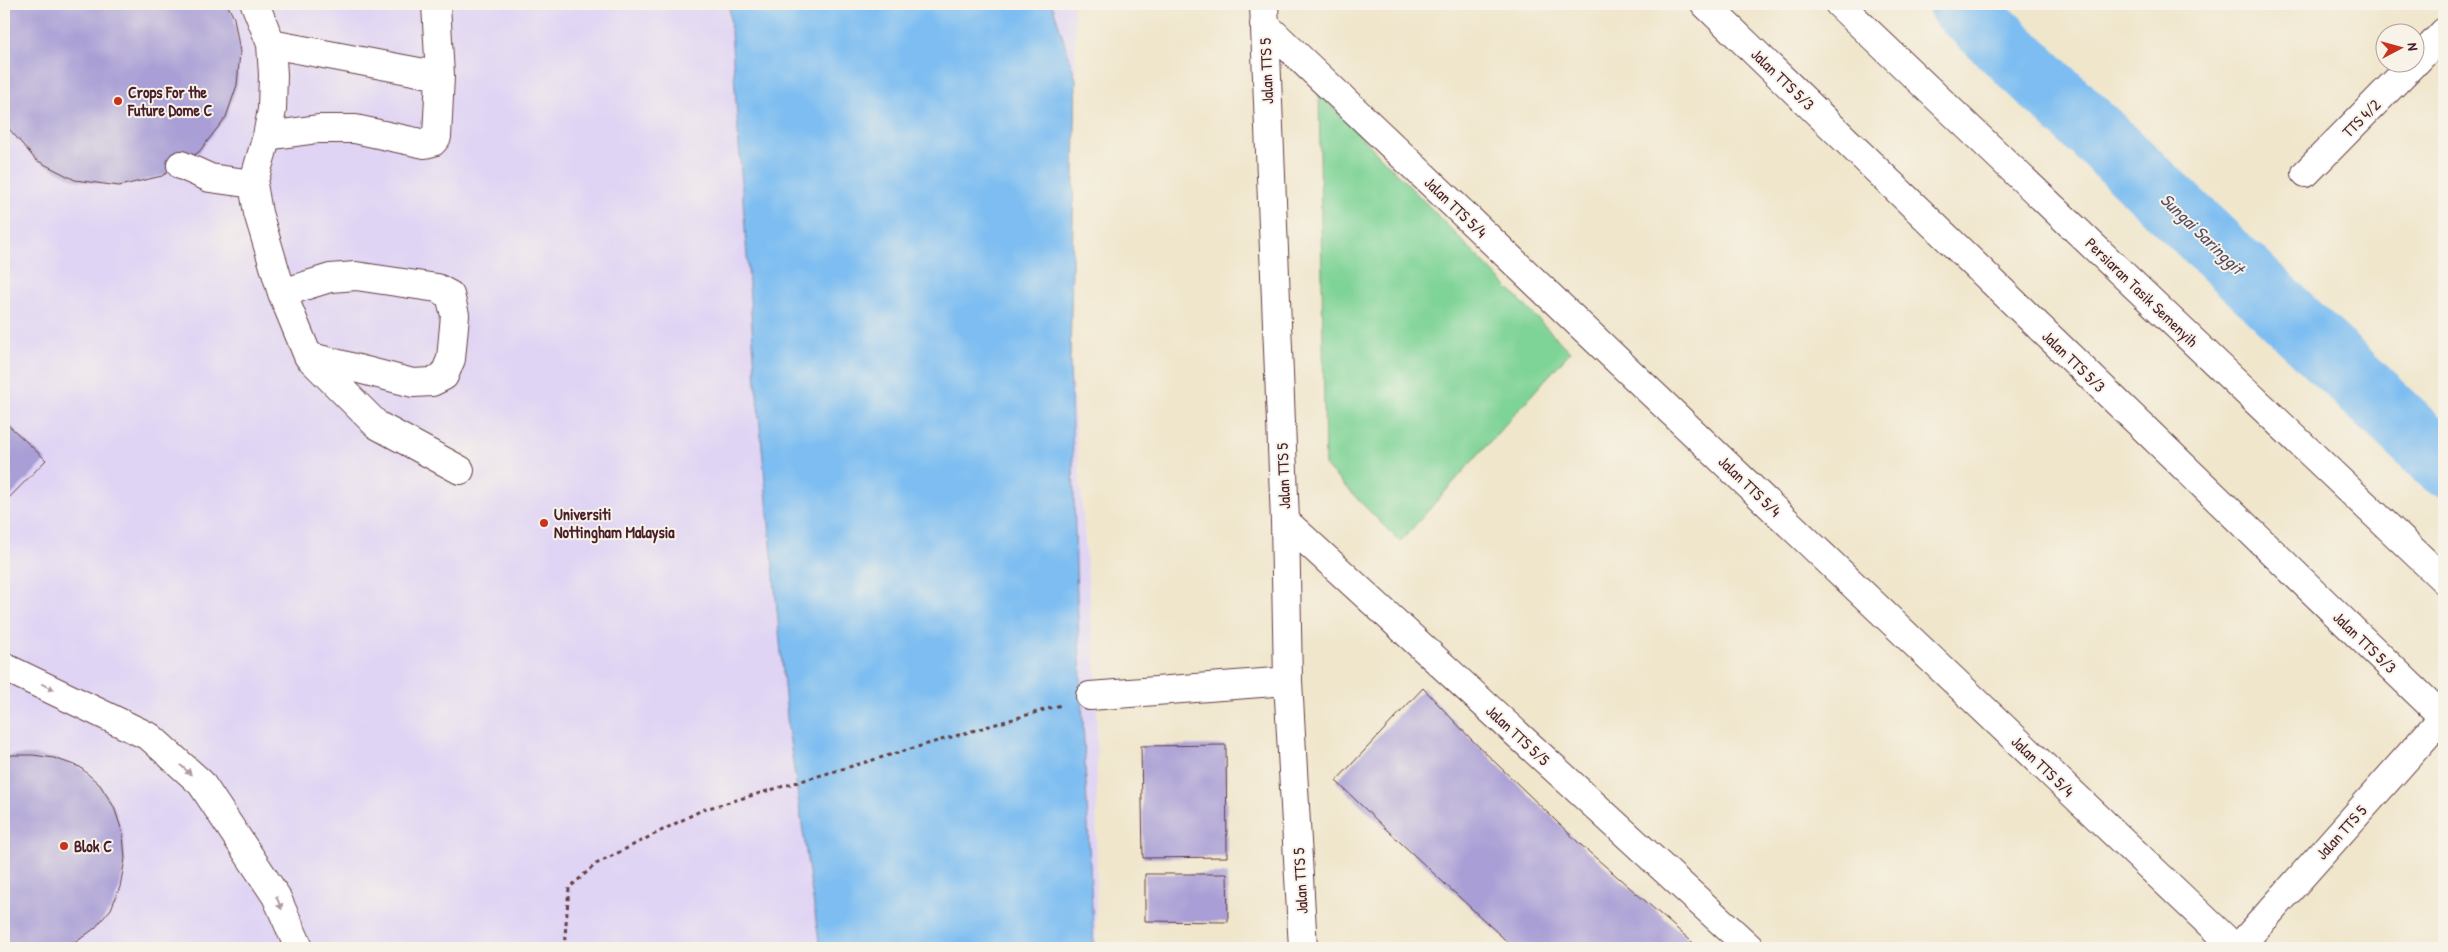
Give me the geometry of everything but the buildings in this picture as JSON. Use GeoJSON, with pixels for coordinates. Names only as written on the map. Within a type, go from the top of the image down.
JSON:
{"type":"FeatureCollection","features":[{"type":"Feature","properties":{"kind":"street"},"geometry":{"type":"LineString","coordinates":[[254,4],[271,44],[273,75],[272,110],[267,136],[252,184],[258,213],[282,293],[308,356],[377,425],[460,470]]}},
{"type":"Feature","properties":{"kind":"street"},"geometry":{"type":"LineString","coordinates":[[267,136],[318,129],[355,129],[425,144],[434,142],[437,137],[440,76],[436,4]]}},
{"type":"Feature","properties":{"kind":"street","name":"Jalan TTS 5/3"},"geometry":{"type":"LineString","coordinates":[[1705,4],[2444,717]]}},
{"type":"Feature","properties":{"kind":"street","name":"Persiaran Tasik Semenyih"},"geometry":{"type":"LineString","coordinates":[[1839,4],[2444,580]]}},
{"type":"Feature","properties":{"kind":"street","name":"Jalan TTS 5"},"geometry":{"type":"LineString","coordinates":[[1264,14],[1285,521],[1288,680],[1303,948]]}},
{"type":"Feature","properties":{"kind":"street","name":"Jalan TTS 5/4"},"geometry":{"type":"LineString","coordinates":[[1264,14],[2237,948]]}},
{"type":"Feature","properties":{"kind":"street","name":"TTS 4/2"},"geometry":{"type":"LineString","coordinates":[[2426,51],[2444,32]]}},
{"type":"Feature","properties":{"kind":"street"},"geometry":{"type":"LineString","coordinates":[[271,44],[440,76]]}},
{"type":"Feature","properties":{"kind":"street","name":"TTS 4/2"},"geometry":{"type":"LineString","coordinates":[[2306,173],[2405,72]]}},
{"type":"Feature","properties":{"kind":"street"},"geometry":{"type":"LineString","coordinates":[[181,165],[210,178],[252,184]]}},
{"type":"Feature","properties":{"kind":"street"},"geometry":{"type":"LineString","coordinates":[[282,293],[330,278],[356,276],[438,288],[450,295],[455,314],[452,359],[444,376],[432,382],[413,383],[308,356]]}},
{"type":"Feature","properties":{"kind":"street","name":"Jalan TTS 5/5"},"geometry":{"type":"LineString","coordinates":[[1285,521],[1750,948]]}},
{"type":"Feature","properties":{"kind":"street"},"geometry":{"type":"LineString","coordinates":[[4,667],[150,737],[200,783],[276,896],[299,948]]}},
{"type":"Feature","properties":{"kind":"street"},"geometry":{"type":"LineString","coordinates":[[1090,696],[1288,680]]}},
{"type":"Feature","properties":{"kind":"street","name":"Jalan TTS 5"},"geometry":{"type":"LineString","coordinates":[[2237,948],[2444,717]]}},
{"type":"Feature","properties":{"kind":"path"},"geometry":{"type":"LineString","coordinates":[[564,948],[569,888],[596,864],[702,810],[1090,696]]}},
{"type":"Feature","properties":{"kind":"shaded area","name":"Universiti Nottingham Malaysia"},"geometry":{"type":"Polygon","coordinates":[[[4,4],[1074,4],[1076,79],[1070,359],[1097,686],[1096,948],[4,948],[4,4]]]}},
{"type":"Feature","properties":{"kind":"green space"},"geometry":{"type":"Polygon","coordinates":[[[1319,93],[1570,352],[1400,542],[1325,466],[1319,93]]]}},
{"type":"Feature","properties":{"kind":"water"},"geometry":{"type":"Polygon","coordinates":[[[729,4],[1052,4],[1076,79],[1070,359],[1077,598],[1094,948],[820,948],[788,728],[756,383],[729,4]]]}},
{"type":"Feature","properties":{"kind":"waterway","name":"Sungai Saringgit"},"geometry":{"type":"LineString","coordinates":[[1960,4],[2444,464]]}},
{"type":"Feature","properties":{"kind":"place","name":"Crops For the Future Dome C"},"geometry":{"type":"Point","coordinates":[118,101]}},
{"type":"Feature","properties":{"kind":"place","name":"Universiti Nottingham Malaysia"},"geometry":{"type":"Point","coordinates":[544,523]}},
{"type":"Feature","properties":{"kind":"place","name":"Blok C"},"geometry":{"type":"Point","coordinates":[64,846]}}]}
